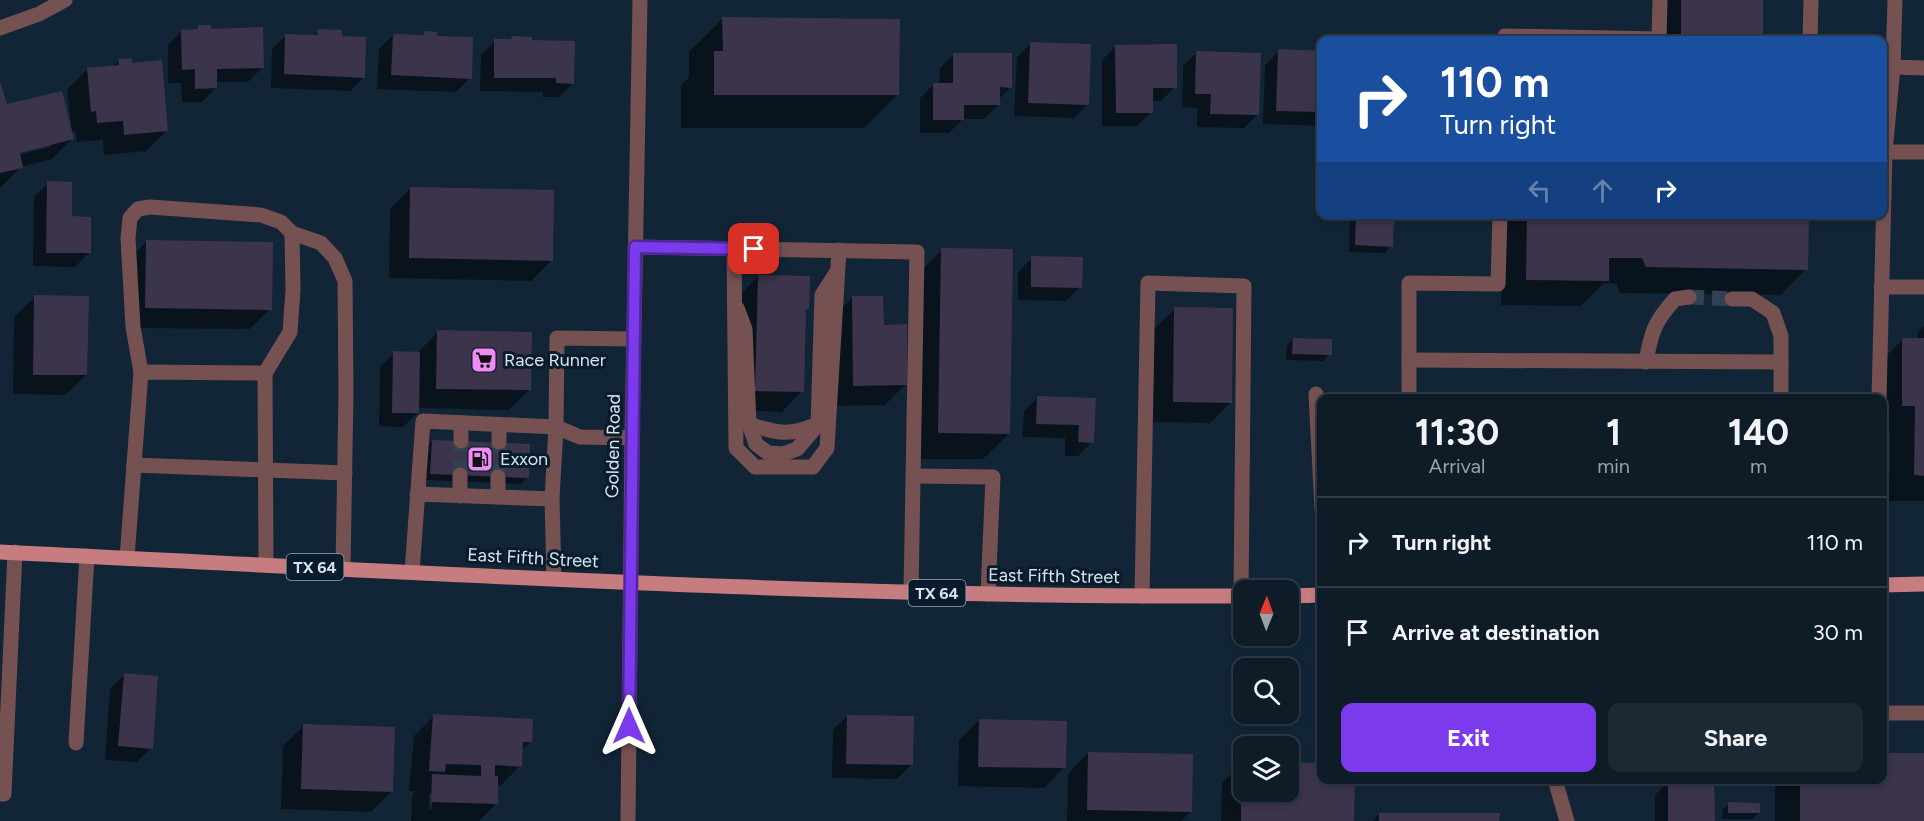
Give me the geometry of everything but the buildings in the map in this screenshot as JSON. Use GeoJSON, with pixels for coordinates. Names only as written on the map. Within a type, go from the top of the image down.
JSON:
{"type":"FeatureCollection","features":[{"type":"Feature","properties":{"kind":"main road","name":"East Fifth Street"},"geometry":{"type":"LineString","coordinates":[[7,552],[911,593],[1233,596]]}},
{"type":"Feature","properties":{"kind":"main road"},"geometry":{"type":"LineString","coordinates":[[1887,585],[1924,584]]}},
{"type":"Feature","properties":{"kind":"main road"},"geometry":{"type":"LineString","coordinates":[[1299,596],[1317,595]]}},
{"type":"Feature","properties":{"kind":"street"},"geometry":{"type":"LineString","coordinates":[[0,28],[39,14],[65,0]]}},
{"type":"Feature","properties":{"kind":"street","name":"Golden Road"},"geometry":{"type":"LineString","coordinates":[[628,821],[640,0]]}},
{"type":"Feature","properties":{"kind":"street"},"geometry":{"type":"LineString","coordinates":[[1659,36],[1660,0]]}},
{"type":"Feature","properties":{"kind":"street"},"geometry":{"type":"LineString","coordinates":[[1810,36],[1811,0]]}},
{"type":"Feature","properties":{"kind":"street"},"geometry":{"type":"LineString","coordinates":[[1887,131],[1893,68],[1895,0]]}},
{"type":"Feature","properties":{"kind":"street"},"geometry":{"type":"LineString","coordinates":[[1893,68],[1924,68]]}},
{"type":"Feature","properties":{"kind":"street"},"geometry":{"type":"LineString","coordinates":[[1887,152],[1924,152]]}},
{"type":"Feature","properties":{"kind":"street"},"geometry":{"type":"LineString","coordinates":[[128,558],[141,372],[133,327],[128,238],[130,219],[138,209],[150,207],[261,215],[281,222],[292,233],[321,243],[335,258],[345,281],[343,568]]}},
{"type":"Feature","properties":{"kind":"street"},"geometry":{"type":"LineString","coordinates":[[1409,394],[1409,283],[1498,284],[1500,219]]}},
{"type":"Feature","properties":{"kind":"street"},"geometry":{"type":"LineString","coordinates":[[1879,394],[1883,219]]}},
{"type":"Feature","properties":{"kind":"street"},"geometry":{"type":"LineString","coordinates":[[266,565],[265,373],[290,332],[293,278],[292,233]]}},
{"type":"Feature","properties":{"kind":"street"},"geometry":{"type":"LineString","coordinates":[[635,247],[917,252],[911,593]]}},
{"type":"Feature","properties":{"kind":"street"},"geometry":{"type":"LineString","coordinates":[[734,249],[736,448],[755,467],[813,467],[827,448],[838,250]]}},
{"type":"Feature","properties":{"kind":"street"},"geometry":{"type":"LineString","coordinates":[[734,300],[745,329],[749,424],[756,444],[768,453],[783,454],[797,449],[818,424],[822,295],[837,271]]}},
{"type":"Feature","properties":{"kind":"street"},"geometry":{"type":"LineString","coordinates":[[1142,596],[1148,283],[1244,285],[1242,580]]}},
{"type":"Feature","properties":{"kind":"street"},"geometry":{"type":"LineString","coordinates":[[1881,287],[1924,287]]}},
{"type":"Feature","properties":{"kind":"street"},"geometry":{"type":"LineString","coordinates":[[1646,362],[1651,334],[1661,315],[1675,298],[1689,297]]}},
{"type":"Feature","properties":{"kind":"street"},"geometry":{"type":"LineString","coordinates":[[1732,298],[1752,299],[1773,313],[1781,336],[1782,394]]}},
{"type":"Feature","properties":{"kind":"street"},"geometry":{"type":"LineString","coordinates":[[554,578],[552,499],[557,338],[634,339]]}},
{"type":"Feature","properties":{"kind":"street"},"geometry":{"type":"LineString","coordinates":[[1409,360],[1781,362]]}},
{"type":"Feature","properties":{"kind":"street"},"geometry":{"type":"LineString","coordinates":[[141,372],[265,373]]}},
{"type":"Feature","properties":{"kind":"street"},"geometry":{"type":"LineString","coordinates":[[1316,394],[1317,413]]}},
{"type":"Feature","properties":{"kind":"street"},"geometry":{"type":"LineString","coordinates":[[412,572],[423,421],[556,427],[580,437],[632,438]]}},
{"type":"Feature","properties":{"kind":"street"},"geometry":{"type":"LineString","coordinates":[[461,423],[461,441]]}},
{"type":"Feature","properties":{"kind":"street"},"geometry":{"type":"LineString","coordinates":[[749,424],[772,432],[798,432],[818,424]]}},
{"type":"Feature","properties":{"kind":"street"},"geometry":{"type":"LineString","coordinates":[[498,442],[499,425]]}},
{"type":"Feature","properties":{"kind":"street"},"geometry":{"type":"LineString","coordinates":[[134,465],[345,473]]}},
{"type":"Feature","properties":{"kind":"street"},"geometry":{"type":"LineString","coordinates":[[460,475],[460,496]]}},
{"type":"Feature","properties":{"kind":"street"},"geometry":{"type":"LineString","coordinates":[[913,476],[993,477],[988,594]]}},
{"type":"Feature","properties":{"kind":"street"},"geometry":{"type":"LineString","coordinates":[[498,477],[498,497]]}},
{"type":"Feature","properties":{"kind":"street"},"geometry":{"type":"LineString","coordinates":[[417,494],[552,499]]}},
{"type":"Feature","properties":{"kind":"street"},"geometry":{"type":"LineString","coordinates":[[0,794],[4,794],[7,552]]}},
{"type":"Feature","properties":{"kind":"street"},"geometry":{"type":"LineString","coordinates":[[76,743],[87,556]]}},
{"type":"Feature","properties":{"kind":"street"},"geometry":{"type":"LineString","coordinates":[[1887,713],[1924,713]]}},
{"type":"Feature","properties":{"kind":"street"},"geometry":{"type":"LineString","coordinates":[[1556,784],[1567,821]]}},
{"type":"Feature","properties":{"kind":"tunnel"},"geometry":{"type":"LineString","coordinates":[[1689,297],[1732,299]]}},
{"type":"Feature","properties":{"kind":"tunnel"},"geometry":{"type":"LineString","coordinates":[[460,475],[461,441]]}},
{"type":"Feature","properties":{"kind":"tunnel"},"geometry":{"type":"LineString","coordinates":[[498,477],[499,442]]}},
{"type":"Feature","properties":{"kind":"place","name":"Race Runner"},"geometry":{"type":"Point","coordinates":[484,360]}},
{"type":"Feature","properties":{"kind":"place","name":"Exxon"},"geometry":{"type":"Point","coordinates":[480,459]}},
{"type":"Feature","properties":{"kind":"route"},"geometry":{"type":"LineString","coordinates":[[629,726],[635,247],[754,249]]}}]}
